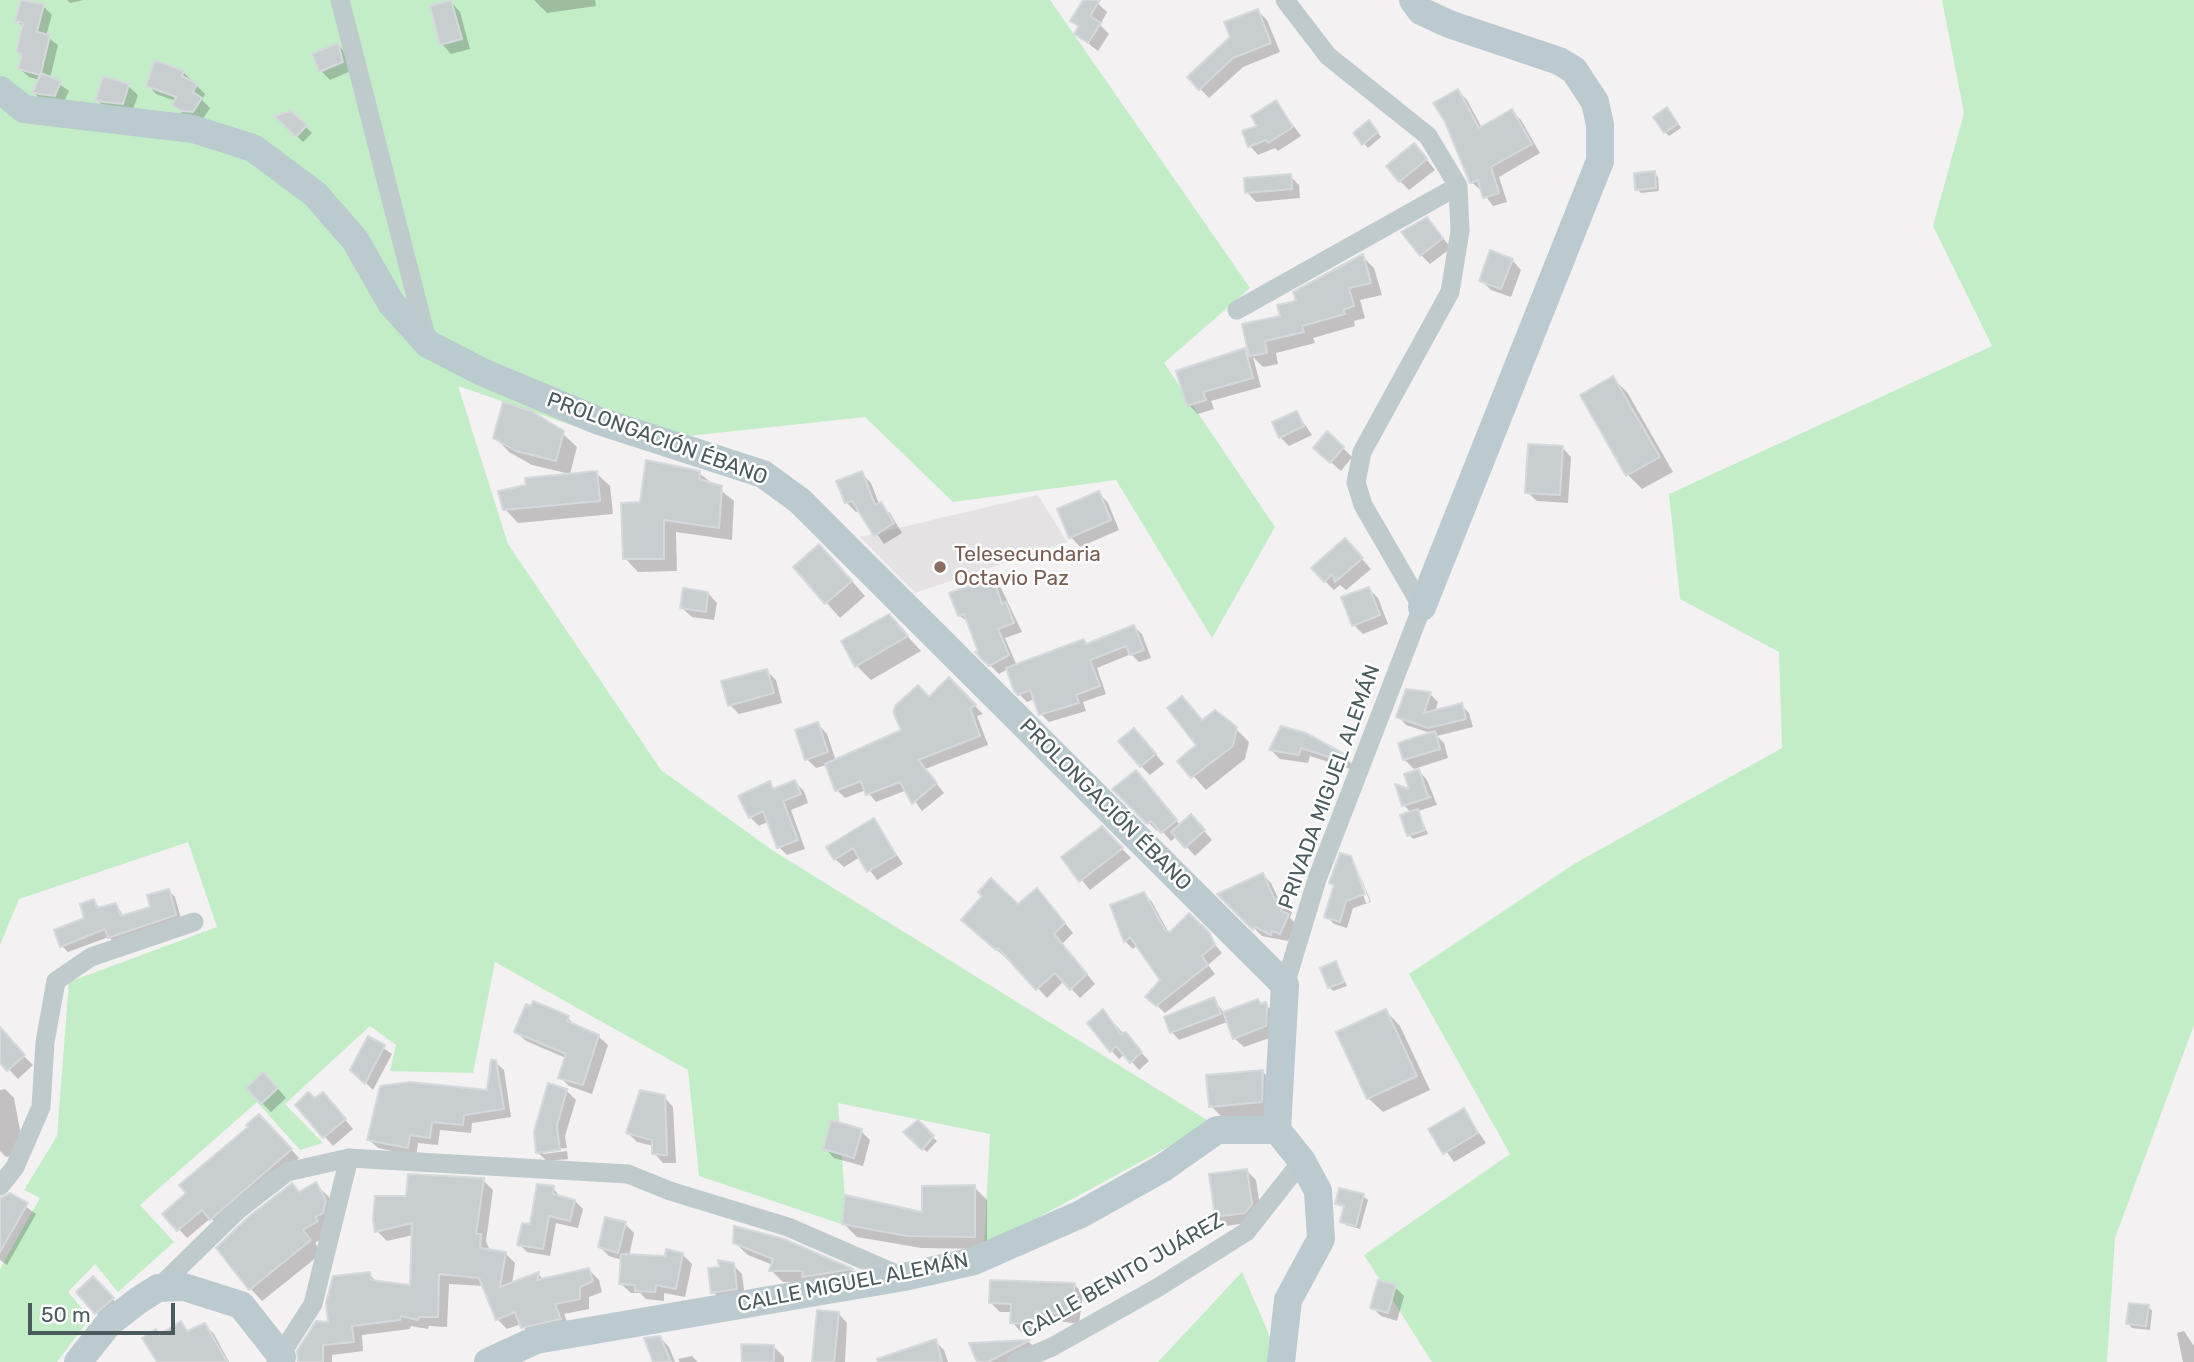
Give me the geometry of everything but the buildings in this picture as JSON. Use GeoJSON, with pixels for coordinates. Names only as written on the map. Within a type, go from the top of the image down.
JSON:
{"type":"FeatureCollection","features":[{"type":"Feature","properties":{"kind":"street"},"geometry":{"type":"LineString","coordinates":[[340,0],[428,344]]}},
{"type":"Feature","properties":{"kind":"street"},"geometry":{"type":"LineString","coordinates":[[1285,0],[1328,56],[1428,136],[1458,186],[1460,232],[1450,292],[1362,452],[1356,482],[1363,505],[1422,607]]}},
{"type":"Feature","properties":{"kind":"street"},"geometry":{"type":"LineString","coordinates":[[1413,0],[1421,11],[1449,24],[1559,61],[1574,70],[1595,102],[1600,125],[1600,161],[1422,607]]}},
{"type":"Feature","properties":{"kind":"street","name":"PROLONGACIÓN ÉBANO"},"geometry":{"type":"LineString","coordinates":[[0,90],[24,108],[193,129],[253,148],[315,194],[355,240],[391,303],[428,344],[482,372],[600,421],[764,474],[800,501],[1285,985]]}},
{"type":"Feature","properties":{"kind":"street"},"geometry":{"type":"LineString","coordinates":[[1237,310],[1458,186]]}},
{"type":"Feature","properties":{"kind":"street","name":"PRIVADA MIGUEL ALEMÁN"},"geometry":{"type":"LineString","coordinates":[[1285,985],[1317,879],[1422,607]]}},
{"type":"Feature","properties":{"kind":"street"},"geometry":{"type":"LineString","coordinates":[[0,1186],[15,1167],[41,1107],[45,1042],[56,981],[91,957],[194,922]]}},
{"type":"Feature","properties":{"kind":"street"},"geometry":{"type":"LineString","coordinates":[[1281,1362],[1288,1300],[1321,1239],[1318,1191],[1302,1161],[1277,1130],[1285,985]]}},
{"type":"Feature","properties":{"kind":"street","name":"CALLE MIGUEL ALEMÁN"},"geometry":{"type":"LineString","coordinates":[[488,1362],[536,1340],[904,1277],[974,1261],[1081,1214],[1163,1168],[1217,1130],[1277,1130]]}},
{"type":"Feature","properties":{"kind":"street"},"geometry":{"type":"LineString","coordinates":[[78,1362],[109,1323],[158,1289],[238,1210],[287,1172],[349,1158],[628,1174],[670,1191],[788,1227],[904,1277]]}},
{"type":"Feature","properties":{"kind":"street"},"geometry":{"type":"LineString","coordinates":[[158,1289],[184,1287],[241,1305],[280,1360],[313,1304],[349,1158]]}},
{"type":"Feature","properties":{"kind":"street","name":"CALLE BENITO JUÁREZ"},"geometry":{"type":"LineString","coordinates":[[1016,1362],[1052,1347],[1145,1295],[1245,1232],[1302,1161]]}},
{"type":"Feature","properties":{"kind":"shaded area","name":"Telesecundaria Octavio Paz"},"geometry":{"type":"Polygon","coordinates":[[[1038,495],[1067,542],[915,593],[860,537],[1038,495]]]}},
{"type":"Feature","properties":{"kind":"green space"},"geometry":{"type":"Polygon","coordinates":[[[0,0],[1050,0],[1250,288],[1164,363],[1275,527],[1212,638],[1116,480],[953,502],[865,417],[623,443],[458,386],[508,544],[661,770],[772,850],[1212,1123],[984,1247],[990,1134],[838,1103],[847,1226],[699,1176],[688,1070],[495,962],[473,1073],[390,1071],[396,1045],[370,1026],[285,1104],[323,1143],[300,1150],[257,1102],[140,1205],[174,1242],[118,1292],[95,1264],[68,1292],[90,1318],[57,1362],[0,1362],[0,1269],[40,1198],[24,1190],[57,1136],[69,982],[217,927],[188,842],[19,899],[0,945],[0,0]]]}},
{"type":"Feature","properties":{"kind":"green space"},"geometry":{"type":"Polygon","coordinates":[[[1942,0],[2194,0],[2194,1025],[2115,1238],[2107,1362],[1432,1362],[1364,1255],[1510,1154],[1409,974],[1574,864],[1782,748],[1779,652],[1680,599],[1669,494],[1992,346],[1933,226],[1964,113],[1942,0]]]}},
{"type":"Feature","properties":{"kind":"green space"},"geometry":{"type":"Polygon","coordinates":[[[1242,1272],[1281,1362],[1158,1362],[1242,1272]]]}},
{"type":"Feature","properties":{"kind":"place","name":"Telesecundaria Octavio Paz"},"geometry":{"type":"Point","coordinates":[940,567]}}]}
